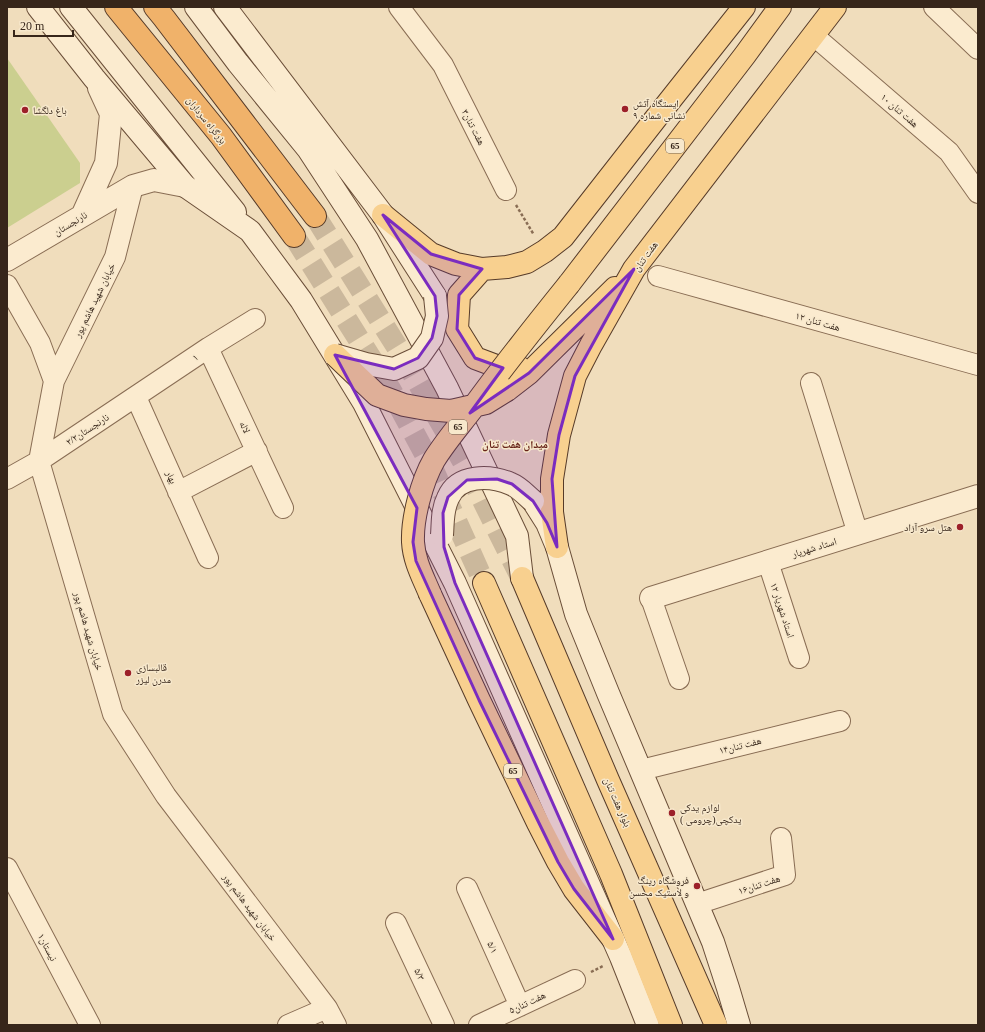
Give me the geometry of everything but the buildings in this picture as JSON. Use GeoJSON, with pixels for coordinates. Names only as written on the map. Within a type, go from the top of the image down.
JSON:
{"type":"FeatureCollection","features":[{"type":"Feature","properties":{"kind":"highway","name":"بزرگراه سرداران"},"geometry":{"type":"LineString","coordinates":[[116,7],[221,136],[294,236]]}},
{"type":"Feature","properties":{"kind":"highway"},"geometry":{"type":"LineString","coordinates":[[155,7],[315,216]]}},
{"type":"Feature","properties":{"kind":"main road"},"geometry":{"type":"LineString","coordinates":[[38,7],[94,78],[185,186],[250,231]]}},
{"type":"Feature","properties":{"kind":"main road"},"geometry":{"type":"LineString","coordinates":[[71,7],[250,231],[301,300],[364,403],[455,583],[617,948]]}},
{"type":"Feature","properties":{"kind":"main road","name":"بلوار هفت تنان"},"geometry":{"type":"LineString","coordinates":[[196,7],[238,63],[308,149],[367,239],[447,388],[517,536],[522,578],[608,780],[716,1025]]}},
{"type":"Feature","properties":{"kind":"main road"},"geometry":{"type":"LineString","coordinates":[[225,7],[383,215],[435,296],[437,316],[432,338],[418,358],[394,369],[366,364],[335,355]]}},
{"type":"Feature","properties":{"kind":"main road"},"geometry":{"type":"LineString","coordinates":[[383,215],[431,254],[456,264],[482,269],[508,267],[527,262],[545,251],[563,237],[744,7]]}},
{"type":"Feature","properties":{"kind":"main road","name":"65"},"geometry":{"type":"LineString","coordinates":[[648,1025],[617,948],[574,888],[558,862],[486,715],[416,561],[413,542],[414,525],[420,497],[434,461],[488,387],[569,284],[780,7]]}},
{"type":"Feature","properties":{"kind":"main road","name":"هفت تنان"},"geometry":{"type":"LineString","coordinates":[[557,547],[552,512],[552,479],[558,435],[575,376],[634,269],[835,7]]}},
{"type":"Feature","properties":{"kind":"main road"},"geometry":{"type":"LineString","coordinates":[[83,214],[106,163],[111,114],[94,78]]}},
{"type":"Feature","properties":{"kind":"main road","name":"نارنجستان"},"geometry":{"type":"LineString","coordinates":[[7,260],[133,186],[154,180],[185,186]]}},
{"type":"Feature","properties":{"kind":"main road"},"geometry":{"type":"LineString","coordinates":[[482,269],[459,295],[457,329],[475,358],[507,370],[540,361]]}},
{"type":"Feature","properties":{"kind":"main road"},"geometry":{"type":"LineString","coordinates":[[335,355],[377,395],[404,405],[426,409],[451,410],[486,403],[507,390],[529,373],[634,269]]}},
{"type":"Feature","properties":{"kind":"main road"},"geometry":{"type":"LineString","coordinates":[[455,583],[444,547],[442,535],[443,512],[448,497],[455,488],[467,480],[480,477],[497,479],[512,484],[533,501],[548,523],[557,547],[576,614],[713,942],[739,1025]]}},
{"type":"Feature","properties":{"kind":"main road","name":"استاد شهریار"},"geometry":{"type":"LineString","coordinates":[[651,598],[978,496]]}},
{"type":"Feature","properties":{"kind":"main road"},"geometry":{"type":"LineString","coordinates":[[484,583],[610,874],[671,1025]]}},
{"type":"Feature","properties":{"kind":"street","name":"هفت تنان۳"},"geometry":{"type":"LineString","coordinates":[[399,7],[443,65],[506,190]]}},
{"type":"Feature","properties":{"kind":"street"},"geometry":{"type":"LineString","coordinates":[[934,7],[978,50]]}},
{"type":"Feature","properties":{"kind":"street","name":"هفت تنان ۱۰"},"geometry":{"type":"LineString","coordinates":[[813,35],[949,152],[978,193]]}},
{"type":"Feature","properties":{"kind":"street","name":"خیابان شهید هاشم پور"},"geometry":{"type":"LineString","coordinates":[[133,186],[115,257],[54,382],[39,461],[113,714],[166,796],[331,1017]]}},
{"type":"Feature","properties":{"kind":"street","name":"هفت تنان ۱۲"},"geometry":{"type":"LineString","coordinates":[[658,276],[978,365]]}},
{"type":"Feature","properties":{"kind":"street"},"geometry":{"type":"LineString","coordinates":[[7,285],[40,343],[54,382]]}},
{"type":"Feature","properties":{"kind":"street","name":"۱"},"geometry":{"type":"LineString","coordinates":[[136,397],[208,348],[255,319]]}},
{"type":"Feature","properties":{"kind":"street","name":"لاله ‍"},"geometry":{"type":"LineString","coordinates":[[208,348],[283,508]]}},
{"type":"Feature","properties":{"kind":"street"},"geometry":{"type":"LineString","coordinates":[[811,383],[858,534]]}},
{"type":"Feature","properties":{"kind":"street","name":"۲/۲نارنجستان"},"geometry":{"type":"LineString","coordinates":[[7,479],[39,461],[136,397]]}},
{"type":"Feature","properties":{"kind":"street","name":"بهار"},"geometry":{"type":"LineString","coordinates":[[136,397],[208,558]]}},
{"type":"Feature","properties":{"kind":"street"},"geometry":{"type":"LineString","coordinates":[[178,492],[256,451]]}},
{"type":"Feature","properties":{"kind":"street","name":"استاد شهریار ۱۲"},"geometry":{"type":"LineString","coordinates":[[768,562],[799,658]]}},
{"type":"Feature","properties":{"kind":"street"},"geometry":{"type":"LineString","coordinates":[[651,598],[679,679]]}},
{"type":"Feature","properties":{"kind":"street","name":"هفت تنان۱۴"},"geometry":{"type":"LineString","coordinates":[[641,770],[840,721]]}},
{"type":"Feature","properties":{"kind":"street","name":"هفت تنان۱۶"},"geometry":{"type":"LineString","coordinates":[[697,904],[785,875],[780,838]]}},
{"type":"Feature","properties":{"kind":"street","name":"۱نیستان"},"geometry":{"type":"LineString","coordinates":[[7,868],[90,1025]]}},
{"type":"Feature","properties":{"kind":"street","name":"۵/۱"},"geometry":{"type":"LineString","coordinates":[[467,888],[510,1015]]}},
{"type":"Feature","properties":{"kind":"street","name":"۵/۳"},"geometry":{"type":"LineString","coordinates":[[396,923],[444,1025]]}},
{"type":"Feature","properties":{"kind":"street","name":"هفت تنان۵"},"geometry":{"type":"LineString","coordinates":[[479,1025],[510,1015],[575,980]]}},
{"type":"Feature","properties":{"kind":"street"},"geometry":{"type":"LineString","coordinates":[[288,1025],[331,1017]]}},
{"type":"Feature","properties":{"kind":"path"},"geometry":{"type":"LineString","coordinates":[[506,190],[545,251]]}},
{"type":"Feature","properties":{"kind":"path"},"geometry":{"type":"LineString","coordinates":[[575,980],[617,948]]}},
{"type":"Feature","properties":{"kind":"highlighted area"},"geometry":{"type":"Polygon","coordinates":[[[383,215],[431,254],[482,269],[459,295],[457,329],[475,358],[503,368],[470,413],[529,373],[634,269],[575,376],[559,435],[552,479],[557,547],[547,523],[533,501],[512,484],[497,479],[467,480],[448,497],[443,513],[444,547],[455,583],[613,939],[574,889],[558,862],[479,700],[416,561],[413,542],[417,508],[335,355],[394,369],[418,358],[432,338],[437,316],[435,296],[383,215]]]}},
{"type":"Feature","properties":{"kind":"green space","name":"باغ دلگشا"},"geometry":{"type":"Polygon","coordinates":[[[7,58],[80,163],[80,183],[7,228],[7,58]]]}},
{"type":"Feature","properties":{"kind":"tunnel"},"geometry":{"type":"LineString","coordinates":[[315,216],[404,358],[468,470],[520,575]]}},
{"type":"Feature","properties":{"kind":"tunnel"},"geometry":{"type":"LineString","coordinates":[[294,236],[390,389],[429,461],[484,583]]}},
{"type":"Feature","properties":{"kind":"place","name":"ایستگاه آتش نشانی شماره ۹"},"geometry":{"type":"Point","coordinates":[625,109]}},
{"type":"Feature","properties":{"kind":"place","name":"باغ دلگشا"},"geometry":{"type":"Point","coordinates":[25,110]}},
{"type":"Feature","properties":{"kind":"place","name":"هتل سرو آزاد"},"geometry":{"type":"Point","coordinates":[960,527]}},
{"type":"Feature","properties":{"kind":"place","name":"قالبسازی مدرن لیزر"},"geometry":{"type":"Point","coordinates":[128,673]}},
{"type":"Feature","properties":{"kind":"place","name":"لوازم یدکی یدکچی(چرومی )"},"geometry":{"type":"Point","coordinates":[672,813]}},
{"type":"Feature","properties":{"kind":"place","name":"فروشگاه رینگ و لاستیک محسن"},"geometry":{"type":"Point","coordinates":[697,886]}},
{"type":"Feature","properties":{"kind":"district","name":"میدان هفت تنان"},"geometry":{"type":"Point","coordinates":[515,444]}}]}
